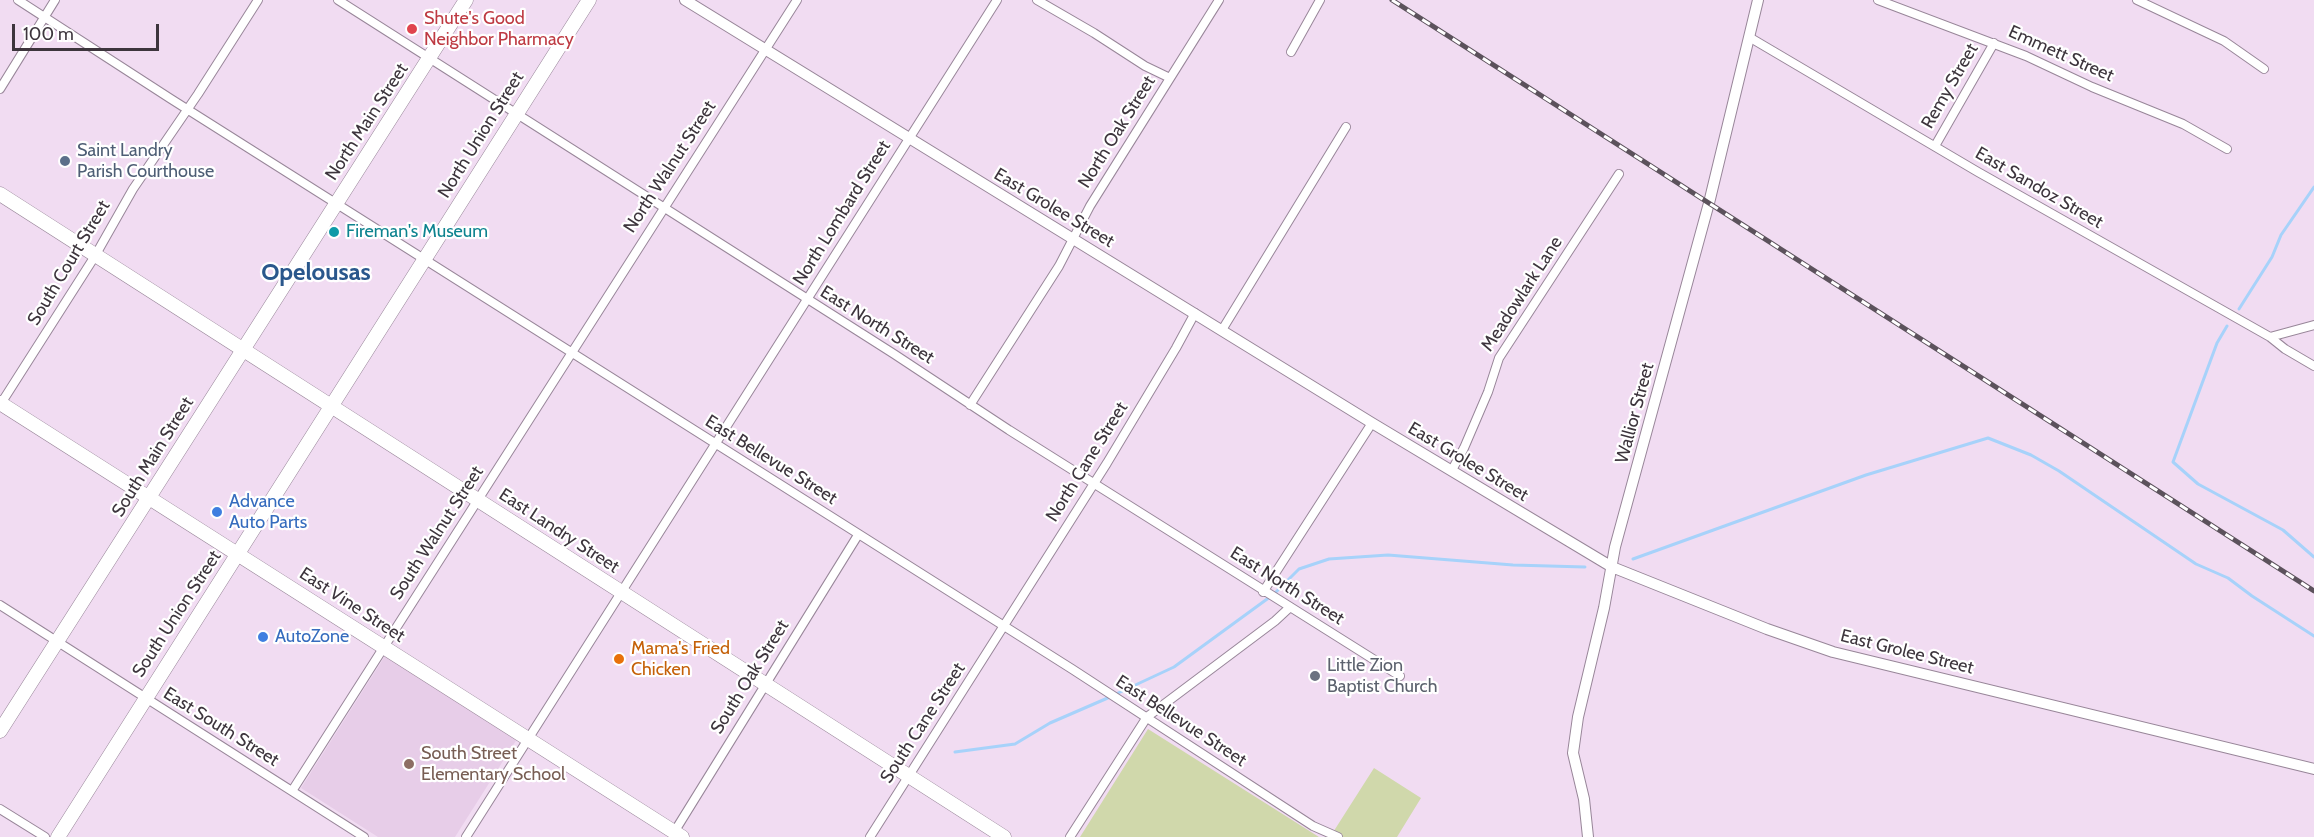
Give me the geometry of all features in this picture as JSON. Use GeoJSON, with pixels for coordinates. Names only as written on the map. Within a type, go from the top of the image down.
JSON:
{"type":"FeatureCollection","features":[{"type":"Feature","properties":{"kind":"main road","name":"North Main Street"},"geometry":{"type":"LineString","coordinates":[[336,202],[466,0]]}},
{"type":"Feature","properties":{"kind":"main road","name":"North Union Street"},"geometry":{"type":"LineString","coordinates":[[424,259],[589,0]]}},
{"type":"Feature","properties":{"kind":"main road","name":"East Landry Street"},"geometry":{"type":"LineString","coordinates":[[0,194],[242,351],[1005,837]]}},
{"type":"Feature","properties":{"kind":"main road","name":"South Main Street"},"geometry":{"type":"LineString","coordinates":[[0,732],[336,202]]}},
{"type":"Feature","properties":{"kind":"main road","name":"South Union Street"},"geometry":{"type":"LineString","coordinates":[[58,837],[424,259]]}},
{"type":"Feature","properties":{"kind":"main road","name":"East Vine Street"},"geometry":{"type":"LineString","coordinates":[[0,404],[238,553],[676,835]]}},
{"type":"Feature","properties":{"kind":"street","name":"East Bellevue Street"},"geometry":{"type":"LineString","coordinates":[[18,0],[858,536],[1147,717],[1313,826],[1338,837]]}},
{"type":"Feature","properties":{"kind":"street"},"geometry":{"type":"LineString","coordinates":[[0,89],[56,0]]}},
{"type":"Feature","properties":{"kind":"street","name":"South Court Street"},"geometry":{"type":"LineString","coordinates":[[0,404],[95,256],[133,189],[258,0]]}},
{"type":"Feature","properties":{"kind":"street","name":"East North Street"},"geometry":{"type":"LineString","coordinates":[[338,0],[1265,593],[1400,676]]}},
{"type":"Feature","properties":{"kind":"street","name":"East Grolee Street"},"geometry":{"type":"LineString","coordinates":[[685,0],[1372,423],[1612,567],[1767,629],[1833,652],[2314,769]]}},
{"type":"Feature","properties":{"kind":"street","name":"North Walnut Street"},"geometry":{"type":"LineString","coordinates":[[571,353],[797,0]]}},
{"type":"Feature","properties":{"kind":"street","name":"North Lombard Street"},"geometry":{"type":"LineString","coordinates":[[466,837],[997,0]]}},
{"type":"Feature","properties":{"kind":"street"},"geometry":{"type":"LineString","coordinates":[[1036,0],[1094,33],[1145,66],[1170,78]]}},
{"type":"Feature","properties":{"kind":"street","name":"North Oak Street"},"geometry":{"type":"LineString","coordinates":[[970,405],[1059,266],[1090,206],[1219,0]]}},
{"type":"Feature","properties":{"kind":"street"},"geometry":{"type":"LineString","coordinates":[[1291,52],[1320,0]]}},
{"type":"Feature","properties":{"kind":"street","name":"Wallior Street"},"geometry":{"type":"LineString","coordinates":[[1588,837],[1584,799],[1575,765],[1574,740],[1615,547],[1709,203],[1758,0]]}},
{"type":"Feature","properties":{"kind":"street","name":"Emmett Street"},"geometry":{"type":"LineString","coordinates":[[1878,0],[1995,43],[2175,121],[2227,149]]}},
{"type":"Feature","properties":{"kind":"street"},"geometry":{"type":"LineString","coordinates":[[2137,0],[2224,41],[2264,69]]}},
{"type":"Feature","properties":{"kind":"street","name":"East Sandoz Street"},"geometry":{"type":"LineString","coordinates":[[1749,37],[2270,337],[2284,349],[2314,366]]}},
{"type":"Feature","properties":{"kind":"street","name":"Remy Street"},"geometry":{"type":"LineString","coordinates":[[1935,146],[1995,43]]}},
{"type":"Feature","properties":{"kind":"street"},"geometry":{"type":"LineString","coordinates":[[1222,330],[1346,127]]}},
{"type":"Feature","properties":{"kind":"street","name":"Meadowlark Lane"},"geometry":{"type":"LineString","coordinates":[[1452,471],[1488,392],[1499,358],[1619,174]]}},
{"type":"Feature","properties":{"kind":"street","name":"North Cane Street"},"geometry":{"type":"LineString","coordinates":[[1004,627],[1195,314]]}},
{"type":"Feature","properties":{"kind":"street"},"geometry":{"type":"LineString","coordinates":[[2270,337],[2314,325]]}},
{"type":"Feature","properties":{"kind":"street","name":"South Walnut Street"},"geometry":{"type":"LineString","coordinates":[[292,791],[571,353]]}},
{"type":"Feature","properties":{"kind":"street"},"geometry":{"type":"LineString","coordinates":[[1265,593],[1372,423]]}},
{"type":"Feature","properties":{"kind":"street","name":"South Oak Street"},"geometry":{"type":"LineString","coordinates":[[676,835],[764,684],[858,536]]}},
{"type":"Feature","properties":{"kind":"street","name":"East South Street"},"geometry":{"type":"LineString","coordinates":[[0,605],[364,837]]}},
{"type":"Feature","properties":{"kind":"street"},"geometry":{"type":"LineString","coordinates":[[1070,837],[1147,717],[1289,608]]}},
{"type":"Feature","properties":{"kind":"street","name":"South Cane Street"},"geometry":{"type":"LineString","coordinates":[[870,837],[1004,627]]}},
{"type":"Feature","properties":{"kind":"street"},"geometry":{"type":"LineString","coordinates":[[0,809],[45,837]]}},
{"type":"Feature","properties":{"kind":"street"},"geometry":{"type":"LineString","coordinates":[[342,837],[348,827]]}},
{"type":"Feature","properties":{"kind":"shaded area","name":"South Street Elementary School"},"geometry":{"type":"Polygon","coordinates":[[[385,656],[517,739],[455,837],[378,837],[301,788],[385,656]]]}},
{"type":"Feature","properties":{"kind":"green space"},"geometry":{"type":"Polygon","coordinates":[[[1148,729],[1319,837],[1080,837],[1148,729]]]}},
{"type":"Feature","properties":{"kind":"green space"},"geometry":{"type":"Polygon","coordinates":[[[1374,768],[1421,798],[1397,837],[1330,837],[1374,768]]]}},
{"type":"Feature","properties":{"kind":"waterway"},"geometry":{"type":"LineString","coordinates":[[2239,309],[2272,257],[2281,235],[2314,187]]}},
{"type":"Feature","properties":{"kind":"waterway"},"geometry":{"type":"LineString","coordinates":[[2227,326],[2217,343],[2173,462],[2198,484],[2283,530],[2314,557]]}},
{"type":"Feature","properties":{"kind":"waterway"},"geometry":{"type":"LineString","coordinates":[[1633,559],[1866,475],[1988,438],[2031,455],[2059,471],[2196,564],[2228,578],[2314,636]]}},
{"type":"Feature","properties":{"kind":"waterway"},"geometry":{"type":"LineString","coordinates":[[1116,694],[1174,667],[1274,594],[1299,569],[1329,559],[1388,555],[1513,565],[1585,567]]}},
{"type":"Feature","properties":{"kind":"waterway"},"geometry":{"type":"LineString","coordinates":[[955,752],[1015,744],[1050,723],[1110,697]]}},
{"type":"Feature","properties":{"kind":"railway"},"geometry":{"type":"LineString","coordinates":[[1392,0],[2314,591]]}},
{"type":"Feature","properties":{"kind":"place","name":"Shute's Good Neighbor Pharmacy"},"geometry":{"type":"Point","coordinates":[412,29]}},
{"type":"Feature","properties":{"kind":"place","name":"Saint Landry Parish Courthouse"},"geometry":{"type":"Point","coordinates":[65,161]}},
{"type":"Feature","properties":{"kind":"place","name":"Fireman's Museum"},"geometry":{"type":"Point","coordinates":[334,232]}},
{"type":"Feature","properties":{"kind":"place","name":"Advance Auto Parts"},"geometry":{"type":"Point","coordinates":[217,512]}},
{"type":"Feature","properties":{"kind":"place","name":"AutoZone"},"geometry":{"type":"Point","coordinates":[263,637]}},
{"type":"Feature","properties":{"kind":"place","name":"Mama's Fried Chicken"},"geometry":{"type":"Point","coordinates":[619,659]}},
{"type":"Feature","properties":{"kind":"place","name":"Little Zion Baptist Church"},"geometry":{"type":"Point","coordinates":[1315,676]}},
{"type":"Feature","properties":{"kind":"place","name":"South Street Elementary School"},"geometry":{"type":"Point","coordinates":[409,764]}},
{"type":"Feature","properties":{"kind":"district","name":"Opelousas"},"geometry":{"type":"Point","coordinates":[316,273]}}]}
